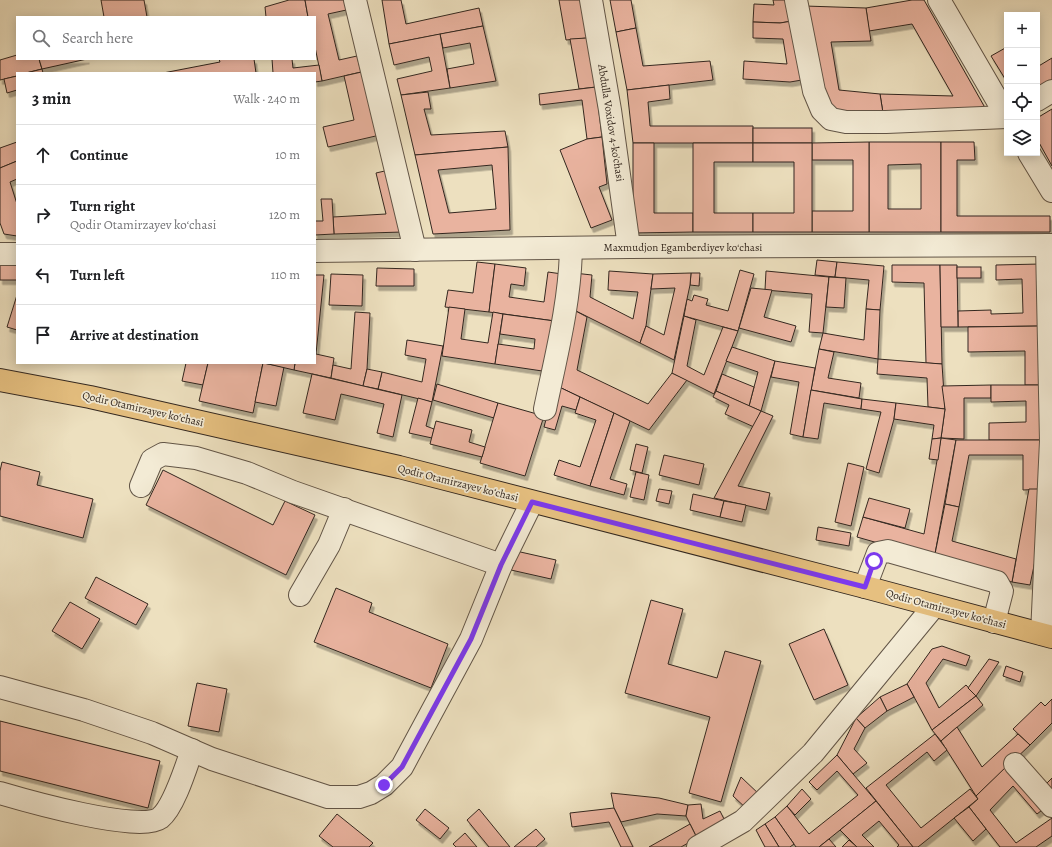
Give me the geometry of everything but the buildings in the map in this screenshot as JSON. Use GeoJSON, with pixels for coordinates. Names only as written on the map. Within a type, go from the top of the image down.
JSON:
{"type":"FeatureCollection","features":[{"type":"Feature","properties":{"kind":"main road","name":"Qodir Otamirzayev koʻchasi"},"geometry":{"type":"LineString","coordinates":[[0,380],[90,397],[399,467],[1047,635]]}},
{"type":"Feature","properties":{"kind":"street"},"geometry":{"type":"LineString","coordinates":[[355,0],[415,250]]}},
{"type":"Feature","properties":{"kind":"street","name":"Abdulla Voxidov 4-ko'chasi"},"geometry":{"type":"LineString","coordinates":[[591,0],[629,247]]}},
{"type":"Feature","properties":{"kind":"street"},"geometry":{"type":"LineString","coordinates":[[796,0],[814,91],[822,110],[832,119],[846,122],[886,122],[1004,117]]}},
{"type":"Feature","properties":{"kind":"street"},"geometry":{"type":"LineString","coordinates":[[939,0],[1004,112]]}},
{"type":"Feature","properties":{"kind":"street"},"geometry":{"type":"LineString","coordinates":[[1040,98],[1052,91]]}},
{"type":"Feature","properties":{"kind":"street"},"geometry":{"type":"LineString","coordinates":[[1031,156],[1052,191]]}},
{"type":"Feature","properties":{"kind":"street"},"geometry":{"type":"LineString","coordinates":[[1047,635],[1051,441],[1050,245]]}},
{"type":"Feature","properties":{"kind":"street","name":"Maxmudjon Egamberdiyev koʻchasi"},"geometry":{"type":"LineString","coordinates":[[316,251],[629,247],[1050,245]]}},
{"type":"Feature","properties":{"kind":"street"},"geometry":{"type":"LineString","coordinates":[[545,409],[563,327],[570,280],[571,248]]}},
{"type":"Feature","properties":{"kind":"street"},"geometry":{"type":"LineString","coordinates":[[0,254],[16,254]]}},
{"type":"Feature","properties":{"kind":"street"},"geometry":{"type":"LineString","coordinates":[[141,486],[152,460],[163,454],[196,458],[247,473],[501,565]]}},
{"type":"Feature","properties":{"kind":"street"},"geometry":{"type":"LineString","coordinates":[[0,687],[84,710],[152,733],[212,759],[328,797],[359,797],[371,793],[384,785],[402,767],[471,639],[501,565],[532,502]]}},
{"type":"Feature","properties":{"kind":"street"},"geometry":{"type":"LineString","coordinates":[[300,595],[329,545],[344,509]]}},
{"type":"Feature","properties":{"kind":"street"},"geometry":{"type":"LineString","coordinates":[[865,587],[878,553],[888,551],[997,582],[1002,591],[994,622]]}},
{"type":"Feature","properties":{"kind":"street"},"geometry":{"type":"LineString","coordinates":[[698,847],[743,821],[808,758],[934,606]]}},
{"type":"Feature","properties":{"kind":"street"},"geometry":{"type":"LineString","coordinates":[[0,793],[113,820],[151,823],[160,818],[169,807],[192,750]]}},
{"type":"Feature","properties":{"kind":"street"},"geometry":{"type":"LineString","coordinates":[[1015,764],[1052,806]]}},
{"type":"Feature","properties":{"kind":"route"},"geometry":{"type":"LineString","coordinates":[[384,785],[402,767],[436,706],[471,639],[501,565],[532,502],[865,587],[874,561]]}}]}
